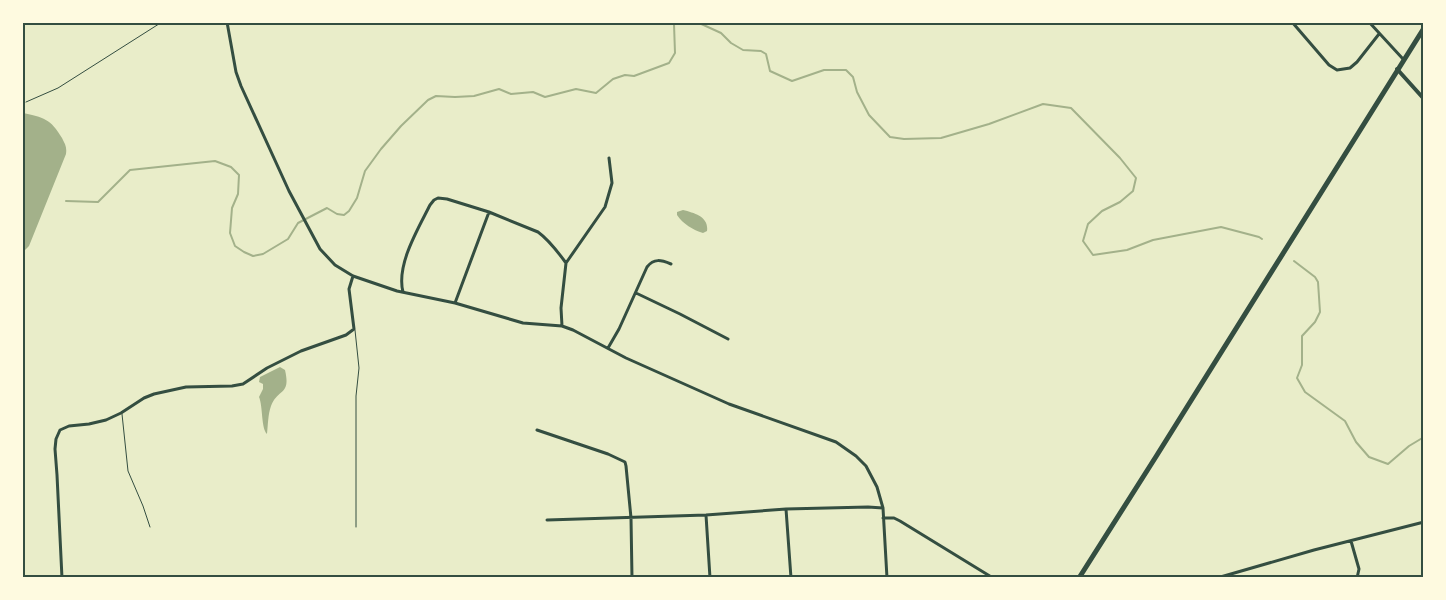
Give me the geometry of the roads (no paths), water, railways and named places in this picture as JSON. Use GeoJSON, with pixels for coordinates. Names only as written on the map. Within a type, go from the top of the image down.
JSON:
{"type":"FeatureCollection","features":[{"type":"Feature","properties":{"kind":"main road"},"geometry":{"type":"LineString","coordinates":[[1079,578],[1424,28]]}},
{"type":"Feature","properties":{"kind":"street"},"geometry":{"type":"LineString","coordinates":[[227,22],[236,72],[241,86],[289,192],[320,249],[335,265],[353,276],[387,288],[455,303],[523,323],[562,326],[585,335],[664,376],[729,404],[818,435],[848,449],[856,456],[877,487],[882,508],[887,578]]}},
{"type":"Feature","properties":{"kind":"street"},"geometry":{"type":"LineString","coordinates":[[1292,22],[1329,65],[1337,70],[1350,68],[1357,62],[1379,34]]}},
{"type":"Feature","properties":{"kind":"street"},"geometry":{"type":"LineString","coordinates":[[1369,22],[1404,59]]}},
{"type":"Feature","properties":{"kind":"street"},"geometry":{"type":"LineString","coordinates":[[1397,70],[1424,99]]}},
{"type":"Feature","properties":{"kind":"street"},"geometry":{"type":"LineString","coordinates":[[562,326],[561,308],[566,263],[605,207],[612,183],[609,158]]}},
{"type":"Feature","properties":{"kind":"street"},"geometry":{"type":"LineString","coordinates":[[404,292],[401,284],[402,276],[412,240],[434,200],[438,198],[489,212],[538,232],[543,235],[566,263]]}},
{"type":"Feature","properties":{"kind":"street"},"geometry":{"type":"LineString","coordinates":[[455,303],[489,212]]}},
{"type":"Feature","properties":{"kind":"street"},"geometry":{"type":"LineString","coordinates":[[608,348],[636,294],[647,267],[656,260],[671,264]]}},
{"type":"Feature","properties":{"kind":"street"},"geometry":{"type":"LineString","coordinates":[[62,578],[58,474],[55,449],[58,434],[63,428],[106,420],[154,394],[186,387],[243,384],[267,368],[302,351],[346,335],[354,329],[349,289],[353,276]]}},
{"type":"Feature","properties":{"kind":"street"},"geometry":{"type":"LineString","coordinates":[[636,294],[728,339]]}},
{"type":"Feature","properties":{"kind":"street"},"geometry":{"type":"LineString","coordinates":[[537,430],[608,454],[625,462],[631,518],[632,578]]}},
{"type":"Feature","properties":{"kind":"street"},"geometry":{"type":"LineString","coordinates":[[547,520],[868,507],[882,508]]}},
{"type":"Feature","properties":{"kind":"street"},"geometry":{"type":"LineString","coordinates":[[786,510],[791,578]]}},
{"type":"Feature","properties":{"kind":"street"},"geometry":{"type":"LineString","coordinates":[[706,515],[710,578]]}},
{"type":"Feature","properties":{"kind":"street"},"geometry":{"type":"LineString","coordinates":[[883,518],[894,518],[900,521],[993,578]]}},
{"type":"Feature","properties":{"kind":"street"},"geometry":{"type":"LineString","coordinates":[[1217,578],[1424,522]]}},
{"type":"Feature","properties":{"kind":"street"},"geometry":{"type":"LineString","coordinates":[[1350,541],[1359,568],[1357,578]]}},
{"type":"Feature","properties":{"kind":"lane"},"geometry":{"type":"LineString","coordinates":[[26,102],[58,88],[162,22]]}},
{"type":"Feature","properties":{"kind":"lane"},"geometry":{"type":"LineString","coordinates":[[354,329],[359,368],[356,396],[356,526]]}},
{"type":"Feature","properties":{"kind":"lane"},"geometry":{"type":"LineString","coordinates":[[122,413],[128,471],[150,527]]}},
{"type":"Feature","properties":{"kind":"waterway"},"geometry":{"type":"LineString","coordinates":[[66,201],[98,202],[130,170],[215,161],[231,167],[239,175],[238,194],[232,208],[230,233],[235,246],[253,256],[263,254],[288,239],[298,223],[327,208],[337,214],[344,215],[349,211],[357,198],[365,171],[401,126],[428,100],[436,96],[474,96],[499,89],[511,94],[533,92],[545,97],[576,89],[596,93],[613,79],[625,75],[634,76],[669,63],[675,53],[675,22]]}},
{"type":"Feature","properties":{"kind":"waterway"},"geometry":{"type":"LineString","coordinates":[[697,22],[721,33],[731,43],[743,50],[761,51],[766,54],[770,71],[792,81],[824,70],[846,70],[853,77],[857,92],[869,115],[890,137],[904,139],[941,138],[989,124],[1043,104],[1071,108],[1120,158],[1136,178],[1133,191],[1120,202],[1102,211],[1088,224],[1083,241],[1093,255],[1127,250],[1153,240],[1221,227],[1262,239]]}},
{"type":"Feature","properties":{"kind":"waterway"},"geometry":{"type":"LineString","coordinates":[[1294,261],[1315,277],[1318,282],[1320,312],[1315,322],[1302,336],[1302,365],[1297,378],[1305,392],[1345,421],[1356,442],[1369,457],[1388,464],[1409,446],[1424,437]]}}]}
